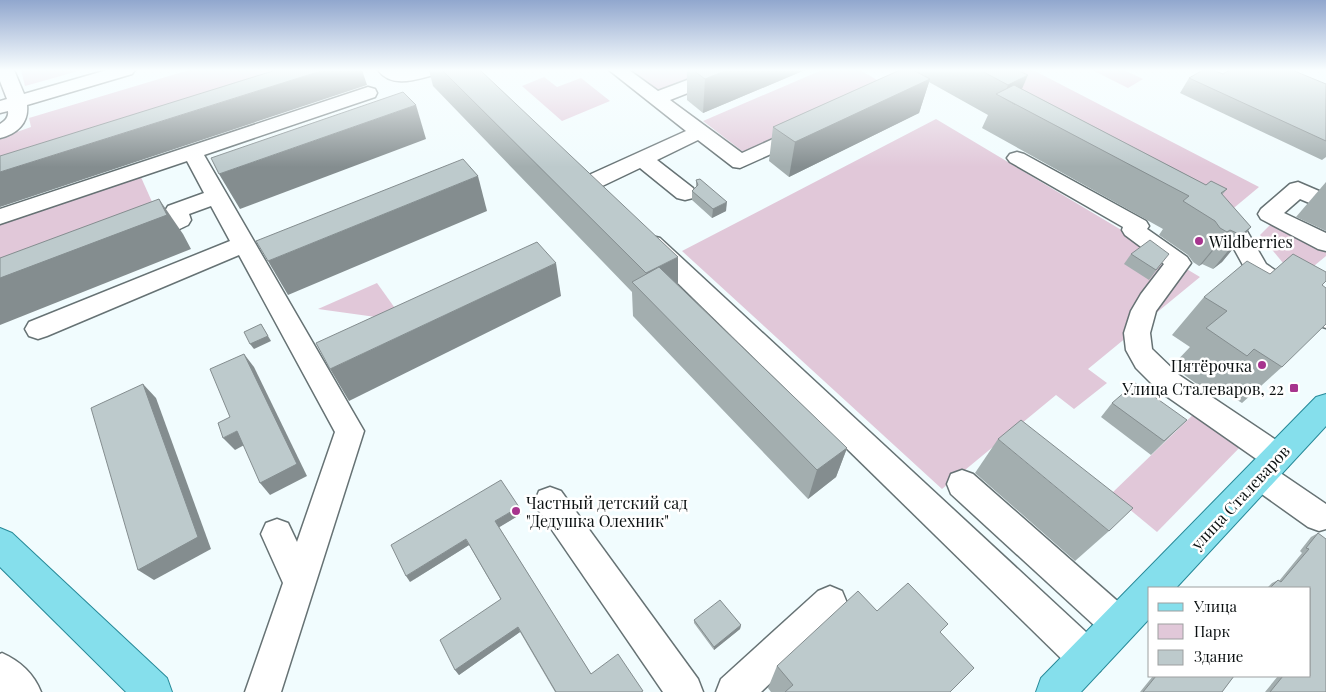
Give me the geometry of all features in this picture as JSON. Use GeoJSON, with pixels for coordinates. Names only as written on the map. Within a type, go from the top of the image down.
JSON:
{"type":"FeatureCollection","features":[{"type":"Feature","properties":{"kind":"main road","name":"улица Сталеваров"},"geometry":{"type":"LineString","coordinates":[[1154,587],[1326,406]]}},
{"type":"Feature","properties":{"kind":"main road"},"geometry":{"type":"LineString","coordinates":[[0,544],[153,692]]}},
{"type":"Feature","properties":{"kind":"main road"},"geometry":{"type":"LineString","coordinates":[[1055,692],[1148,594]]}},
{"type":"Feature","properties":{"kind":"street"},"geometry":{"type":"LineString","coordinates":[[0,132],[14,125],[18,119],[20,110],[12,102]]}},
{"type":"Feature","properties":{"kind":"street"},"geometry":{"type":"LineString","coordinates":[[0,217],[340,102]]}},
{"type":"Feature","properties":{"kind":"street"},"geometry":{"type":"LineString","coordinates":[[662,102],[740,162],[820,125]]}},
{"type":"Feature","properties":{"kind":"street"},"geometry":{"type":"LineString","coordinates":[[588,184],[700,132]]}},
{"type":"Feature","properties":{"kind":"street"},"geometry":{"type":"LineString","coordinates":[[192,152],[219,186],[257,254],[324,357],[350,431],[264,692]]}},
{"type":"Feature","properties":{"kind":"street"},"geometry":{"type":"LineString","coordinates":[[1017,158],[1138,226],[1133,230],[1179,263],[1148,301],[1141,318],[1137,345],[1143,356],[1154,371],[1269,467],[1319,517]]}},
{"type":"Feature","properties":{"kind":"street"},"geometry":{"type":"LineString","coordinates":[[642,159],[684,193]]}},
{"type":"Feature","properties":{"kind":"street"},"geometry":{"type":"LineString","coordinates":[[568,165],[609,204]]}},
{"type":"Feature","properties":{"kind":"street"},"geometry":{"type":"LineString","coordinates":[[126,242],[180,220],[176,211],[219,186]]}},
{"type":"Feature","properties":{"kind":"street"},"geometry":{"type":"LineString","coordinates":[[1326,203],[1298,189],[1269,214],[1326,243]]}},
{"type":"Feature","properties":{"kind":"street"},"geometry":{"type":"LineString","coordinates":[[636,230],[1087,658]]}},
{"type":"Feature","properties":{"kind":"street"},"geometry":{"type":"LineString","coordinates":[[38,329],[257,254]]}},
{"type":"Feature","properties":{"kind":"street"},"geometry":{"type":"LineString","coordinates":[[962,484],[1119,625]]}},
{"type":"Feature","properties":{"kind":"street"},"geometry":{"type":"LineString","coordinates":[[550,501],[684,692]]}},
{"type":"Feature","properties":{"kind":"street"},"geometry":{"type":"LineString","coordinates":[[277,534],[300,583]]}},
{"type":"Feature","properties":{"kind":"street"},"geometry":{"type":"LineString","coordinates":[[734,692],[830,603]]}},
{"type":"Feature","properties":{"kind":"lane"},"geometry":{"type":"LineString","coordinates":[[1193,208],[1236,231],[1257,270],[1326,318]]}},
{"type":"Feature","properties":{"kind":"green space"},"geometry":{"type":"Polygon","coordinates":[[[81,102],[252,102],[0,187],[0,138],[31,127],[29,118],[81,102]]]}},
{"type":"Feature","properties":{"kind":"green space"},"geometry":{"type":"Polygon","coordinates":[[[541,102],[607,102],[562,121],[541,102]]]}},
{"type":"Feature","properties":{"kind":"green space"},"geometry":{"type":"Polygon","coordinates":[[[747,102],[856,102],[746,154],[703,121],[747,102]]]}},
{"type":"Feature","properties":{"kind":"green space"},"geometry":{"type":"Polygon","coordinates":[[[1029,102],[1095,102],[1259,187],[1223,217],[1029,102]]]}},
{"type":"Feature","properties":{"kind":"green space"},"geometry":{"type":"Polygon","coordinates":[[[936,119],[1200,277],[1088,369],[1107,383],[1074,409],[1056,395],[942,489],[682,251],[936,119]]]}},
{"type":"Feature","properties":{"kind":"green space"},"geometry":{"type":"Polygon","coordinates":[[[140,175],[161,222],[0,286],[0,223],[140,175]]]}},
{"type":"Feature","properties":{"kind":"green space"},"geometry":{"type":"Polygon","coordinates":[[[1276,219],[1326,245],[1326,256],[1297,280],[1260,235],[1276,219]]]}},
{"type":"Feature","properties":{"kind":"green space"},"geometry":{"type":"Polygon","coordinates":[[[377,283],[397,311],[383,318],[318,309],[377,283]]]}},
{"type":"Feature","properties":{"kind":"green space"},"geometry":{"type":"Polygon","coordinates":[[[1199,409],[1246,441],[1157,532],[1111,494],[1199,409]]]}},
{"type":"Feature","properties":{"kind":"building"},"geometry":{"type":"Polygon","coordinates":[[[172,102],[221,102],[0,172],[0,156],[172,102]]]}},
{"type":"Feature","properties":{"kind":"building"},"geometry":{"type":"Polygon","coordinates":[[[373,102],[413,102],[416,105],[219,174],[211,158],[373,102]]]}},
{"type":"Feature","properties":{"kind":"building"},"geometry":{"type":"Polygon","coordinates":[[[474,102],[514,102],[678,257],[646,273],[474,102]]]}},
{"type":"Feature","properties":{"kind":"building"},"geometry":{"type":"Polygon","coordinates":[[[828,102],[880,102],[795,142],[773,127],[828,102]]]}},
{"type":"Feature","properties":{"kind":"building"},"geometry":{"type":"Polygon","coordinates":[[[1012,102],[1047,102],[1206,185],[1211,181],[1227,189],[1221,193],[1251,227],[1241,235],[1230,230],[1227,232],[1220,228],[1215,221],[1183,201],[1189,196],[1012,102]]]}},
{"type":"Feature","properties":{"kind":"building"},"geometry":{"type":"Polygon","coordinates":[[[1242,102],[1326,102],[1326,141],[1242,102]]]}},
{"type":"Feature","properties":{"kind":"building"},"geometry":{"type":"Polygon","coordinates":[[[463,159],[478,176],[268,261],[256,241],[463,159]]]}},
{"type":"Feature","properties":{"kind":"building"},"geometry":{"type":"Polygon","coordinates":[[[700,179],[727,202],[713,209],[692,191],[698,185],[696,180],[700,179]]]}},
{"type":"Feature","properties":{"kind":"building"},"geometry":{"type":"Polygon","coordinates":[[[159,199],[167,215],[0,278],[0,258],[159,199]]]}},
{"type":"Feature","properties":{"kind":"building"},"geometry":{"type":"Polygon","coordinates":[[[1150,240],[1169,254],[1156,270],[1131,254],[1150,240]]]}},
{"type":"Feature","properties":{"kind":"building"},"geometry":{"type":"Polygon","coordinates":[[[537,242],[556,263],[330,369],[316,343],[537,242]]]}},
{"type":"Feature","properties":{"kind":"building"},"geometry":{"type":"Polygon","coordinates":[[[1293,254],[1326,272],[1326,281],[1322,285],[1326,288],[1326,324],[1282,367],[1254,349],[1247,356],[1206,328],[1227,311],[1204,297],[1247,261],[1270,274],[1293,254]]]}},
{"type":"Feature","properties":{"kind":"building"},"geometry":{"type":"Polygon","coordinates":[[[659,267],[847,448],[817,470],[632,282],[659,267]]]}},
{"type":"Feature","properties":{"kind":"building"},"geometry":{"type":"Polygon","coordinates":[[[261,324],[268,336],[250,344],[244,332],[261,324]]]}},
{"type":"Feature","properties":{"kind":"building"},"geometry":{"type":"Polygon","coordinates":[[[244,354],[297,464],[260,483],[237,431],[223,438],[218,423],[230,417],[210,369],[244,354]]]}},
{"type":"Feature","properties":{"kind":"building"},"geometry":{"type":"Polygon","coordinates":[[[1135,383],[1187,420],[1164,441],[1112,403],[1135,383]]]}},
{"type":"Feature","properties":{"kind":"building"},"geometry":{"type":"Polygon","coordinates":[[[143,384],[198,537],[138,570],[91,408],[143,384]]]}},
{"type":"Feature","properties":{"kind":"building"},"geometry":{"type":"Polygon","coordinates":[[[1021,420],[1133,508],[1109,531],[998,439],[1021,420]]]}},
{"type":"Feature","properties":{"kind":"building"},"geometry":{"type":"Polygon","coordinates":[[[501,480],[519,507],[495,521],[591,674],[618,654],[643,691],[556,692],[518,627],[455,670],[440,640],[501,599],[466,539],[406,576],[391,545],[501,480]]]}},
{"type":"Feature","properties":{"kind":"building"},"geometry":{"type":"Polygon","coordinates":[[[1318,533],[1326,539],[1326,692],[1270,692],[1282,677],[1311,677],[1311,587],[1271,587],[1278,580],[1281,582],[1309,549],[1306,548],[1318,533]]]}},
{"type":"Feature","properties":{"kind":"building"},"geometry":{"type":"Polygon","coordinates":[[[908,583],[948,624],[940,632],[974,668],[950,692],[785,692],[793,685],[777,666],[858,591],[877,611],[908,583]]]}},
{"type":"Feature","properties":{"kind":"building"},"geometry":{"type":"Polygon","coordinates":[[[720,600],[741,625],[714,647],[694,620],[720,600]]]}},
{"type":"Feature","properties":{"kind":"building"},"geometry":{"type":"Polygon","coordinates":[[[1155,677],[1233,677],[1222,692],[1143,692],[1155,677]]]}},
{"type":"Feature","properties":{"kind":"place","name":"Wildberries"},"geometry":{"type":"Point","coordinates":[1199,241]}},
{"type":"Feature","properties":{"kind":"place","name":"Пятёрочка"},"geometry":{"type":"Point","coordinates":[1262,365]}},
{"type":"Feature","properties":{"kind":"place","name":"Улица Сталеваров, 22"},"geometry":{"type":"Point","coordinates":[1294,388]}},
{"type":"Feature","properties":{"kind":"place","name":"Частный детский сад \"Дедушка Олехник\""},"geometry":{"type":"Point","coordinates":[516,511]}}]}
